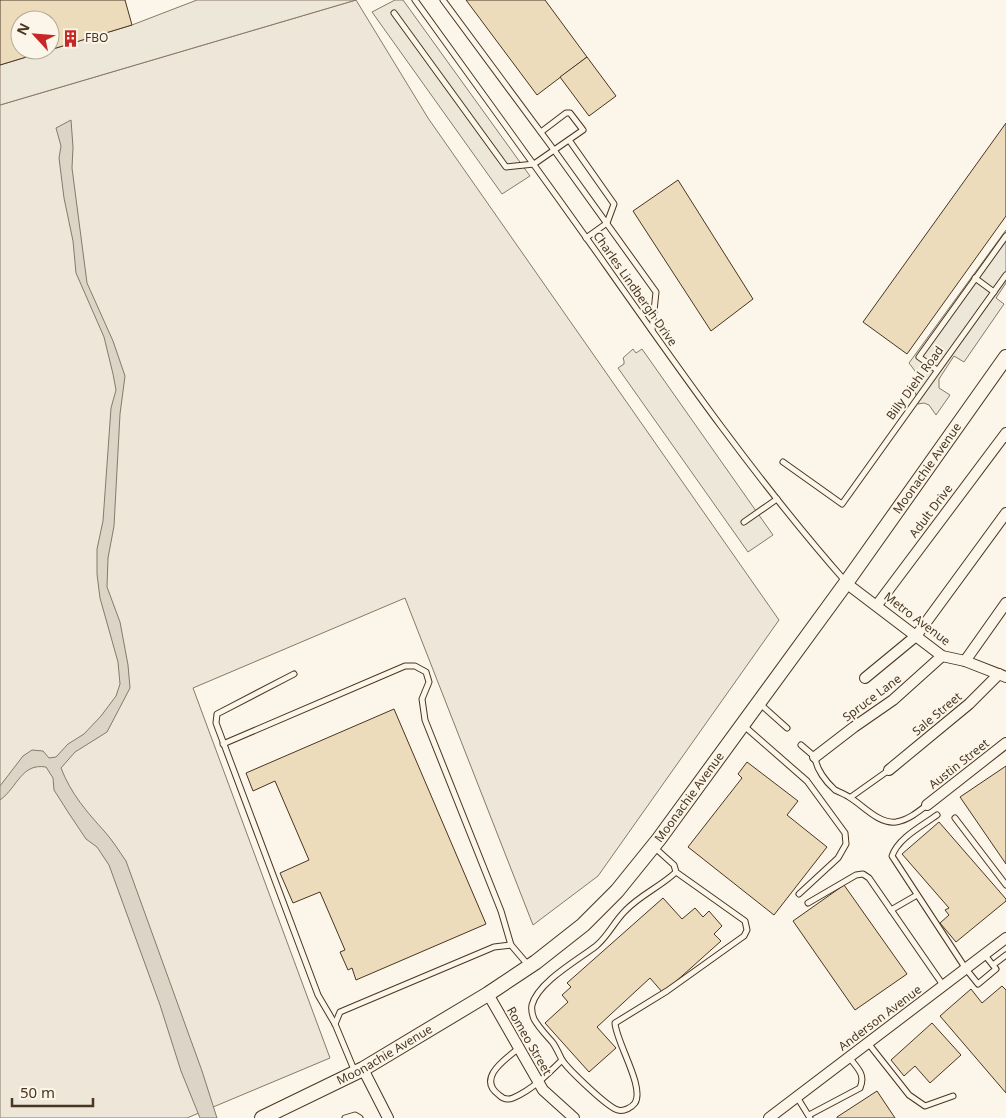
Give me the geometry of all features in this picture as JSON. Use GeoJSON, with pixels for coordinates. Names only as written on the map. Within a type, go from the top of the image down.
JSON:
{"type":"FeatureCollection","features":[{"type":"Feature","properties":{"kind":"main road","name":"Moonachie Avenue"},"geometry":{"type":"LineString","coordinates":[[262,1118],[360,1070],[488,994],[530,966],[582,925],[617,891],[653,846],[759,703],[1006,357]]}},
{"type":"Feature","properties":{"kind":"street","name":"Adult Drive"},"geometry":{"type":"LineString","coordinates":[[877,604],[1006,433]]}},
{"type":"Feature","properties":{"kind":"street"},"geometry":{"type":"LineString","coordinates":[[865,678],[916,636],[1006,513]]}},
{"type":"Feature","properties":{"kind":"street","name":"Metro Avenue"},"geometry":{"type":"LineString","coordinates":[[846,583],[877,604],[942,656],[965,661],[1002,675]]}},
{"type":"Feature","properties":{"kind":"street"},"geometry":{"type":"LineString","coordinates":[[965,661],[1006,603]]}},
{"type":"Feature","properties":{"kind":"street","name":"Spruce Lane"},"geometry":{"type":"LineString","coordinates":[[815,757],[893,700],[942,656]]}},
{"type":"Feature","properties":{"kind":"street","name":"Sale Street"},"geometry":{"type":"LineString","coordinates":[[889,770],[1002,675]]}},
{"type":"Feature","properties":{"kind":"street","name":"Austin Street"},"geometry":{"type":"LineString","coordinates":[[927,805],[1006,743]]}},
{"type":"Feature","properties":{"kind":"street","name":"Anderson Avenue"},"geometry":{"type":"LineString","coordinates":[[769,1118],[1006,938]]}},
{"type":"Feature","properties":{"kind":"street","name":"Romeo Street"},"geometry":{"type":"LineString","coordinates":[[488,994],[543,1090],[574,1118]]}},
{"type":"Feature","properties":{"kind":"street"},"geometry":{"type":"LineString","coordinates":[[360,1070],[388,1118]]}},
{"type":"Feature","properties":{"kind":"lane","name":"Charles Lindbergh Drive"},"geometry":{"type":"LineString","coordinates":[[415,0],[652,330],[795,522],[846,583]]}},
{"type":"Feature","properties":{"kind":"lane"},"geometry":{"type":"LineString","coordinates":[[443,0],[656,292],[652,330]]}},
{"type":"Feature","properties":{"kind":"lane"},"geometry":{"type":"LineString","coordinates":[[394,13],[506,167],[534,164],[583,130],[570,113],[566,113],[541,132]]}},
{"type":"Feature","properties":{"kind":"lane"},"geometry":{"type":"LineString","coordinates":[[569,140],[614,204],[607,223],[586,238]]}},
{"type":"Feature","properties":{"kind":"lane"},"geometry":{"type":"LineString","coordinates":[[937,370],[919,357],[1006,236]]}},
{"type":"Feature","properties":{"kind":"lane","name":"Billy Diehl Road"},"geometry":{"type":"LineString","coordinates":[[783,462],[842,504],[1006,275]]}},
{"type":"Feature","properties":{"kind":"lane"},"geometry":{"type":"LineString","coordinates":[[975,278],[994,292]]}},
{"type":"Feature","properties":{"kind":"lane"},"geometry":{"type":"LineString","coordinates":[[744,522],[778,499]]}},
{"type":"Feature","properties":{"kind":"lane"},"geometry":{"type":"LineString","coordinates":[[224,744],[405,666],[415,666],[426,672],[429,682],[422,699],[425,720],[501,911],[511,945],[530,966]]}},
{"type":"Feature","properties":{"kind":"lane"},"geometry":{"type":"LineString","coordinates":[[294,674],[218,714],[216,723],[315,986],[360,1070]]}},
{"type":"Feature","properties":{"kind":"lane"},"geometry":{"type":"LineString","coordinates":[[759,703],[787,728]]}},
{"type":"Feature","properties":{"kind":"lane"},"geometry":{"type":"LineString","coordinates":[[743,724],[807,781],[845,833],[846,844],[838,858],[799,894]]}},
{"type":"Feature","properties":{"kind":"lane"},"geometry":{"type":"LineString","coordinates":[[801,745],[815,757],[816,765],[835,790],[851,798],[874,816],[886,821],[896,822],[909,818],[927,805]]}},
{"type":"Feature","properties":{"kind":"lane"},"geometry":{"type":"LineString","coordinates":[[851,798],[889,770]]}},
{"type":"Feature","properties":{"kind":"lane"},"geometry":{"type":"LineString","coordinates":[[937,815],[899,844],[892,856],[966,969],[978,984],[996,969],[984,954]]}},
{"type":"Feature","properties":{"kind":"lane"},"geometry":{"type":"LineString","coordinates":[[955,818],[1006,885]]}},
{"type":"Feature","properties":{"kind":"lane"},"geometry":{"type":"LineString","coordinates":[[653,846],[674,865],[676,872],[745,921],[747,930],[744,936],[667,991],[616,1023],[616,1032],[635,1082],[637,1094],[635,1103],[626,1110],[619,1110],[606,1104],[562,1060],[559,1051],[534,1020],[531,1010],[537,994],[557,974],[596,946],[635,901],[665,883],[676,872]]}},
{"type":"Feature","properties":{"kind":"lane"},"geometry":{"type":"LineString","coordinates":[[808,903],[856,875],[863,874],[869,878],[943,986]]}},
{"type":"Feature","properties":{"kind":"lane"},"geometry":{"type":"LineString","coordinates":[[891,910],[917,895]]}},
{"type":"Feature","properties":{"kind":"lane"},"geometry":{"type":"LineString","coordinates":[[335,1024],[340,1012],[494,947],[511,945]]}},
{"type":"Feature","properties":{"kind":"lane"},"geometry":{"type":"LineString","coordinates":[[993,965],[1006,955]]}},
{"type":"Feature","properties":{"kind":"lane"},"geometry":{"type":"LineString","coordinates":[[868,1043],[910,1095],[925,1106],[953,1096]]}},
{"type":"Feature","properties":{"kind":"lane"},"geometry":{"type":"LineString","coordinates":[[519,1048],[497,1066],[491,1075],[490,1082],[494,1090],[499,1096],[506,1099],[513,1098],[538,1082],[562,1060]]}},
{"type":"Feature","properties":{"kind":"lane"},"geometry":{"type":"LineString","coordinates":[[797,1097],[810,1117],[860,1088],[863,1076],[849,1057]]}},
{"type":"Feature","properties":{"kind":"lane"},"geometry":{"type":"LineString","coordinates":[[345,1118],[355,1115],[360,1118]]}},
{"type":"Feature","properties":{"kind":"shaded area"},"geometry":{"type":"Polygon","coordinates":[[[197,0],[356,0],[0,105],[0,65],[16,60],[60,60],[60,47],[132,25],[197,0]]]}},
{"type":"Feature","properties":{"kind":"shaded area"},"geometry":{"type":"Polygon","coordinates":[[[356,0],[428,118],[779,620],[598,876],[533,925],[405,598],[193,688],[330,1058],[187,1118],[0,1118],[0,105],[356,0]]]}},
{"type":"Feature","properties":{"kind":"shaded area"},"geometry":{"type":"Polygon","coordinates":[[[395,0],[403,0],[530,176],[502,194],[372,12],[395,0]]]}},
{"type":"Feature","properties":{"kind":"shaded area"},"geometry":{"type":"Polygon","coordinates":[[[71,120],[72,168],[87,283],[113,341],[125,376],[120,414],[114,526],[108,558],[107,587],[120,622],[130,688],[107,732],[75,752],[61,768],[80,802],[111,839],[126,861],[202,1071],[217,1118],[200,1118],[181,1071],[160,1005],[109,865],[97,847],[86,839],[68,812],[54,790],[53,778],[46,767],[38,767],[25,772],[0,800],[0,786],[23,756],[32,750],[43,751],[49,758],[56,757],[68,744],[84,734],[101,716],[116,696],[120,684],[118,662],[100,598],[97,574],[97,549],[103,521],[111,408],[116,390],[104,337],[76,273],[73,241],[64,198],[59,158],[61,146],[56,128],[71,120]]]}},
{"type":"Feature","properties":{"kind":"shaded area"},"geometry":{"type":"Polygon","coordinates":[[[1006,230],[1006,283],[996,298],[1004,304],[964,362],[954,356],[939,379],[939,388],[950,395],[936,415],[929,405],[924,403],[918,404],[914,387],[918,375],[909,363],[1006,230]]]}},
{"type":"Feature","properties":{"kind":"shaded area"},"geometry":{"type":"Polygon","coordinates":[[[633,349],[636,353],[642,349],[773,535],[748,552],[618,368],[624,364],[623,358],[633,349]]]}},
{"type":"Feature","properties":{"kind":"building","name":"FBO"},"geometry":{"type":"Polygon","coordinates":[[[0,0],[125,0],[132,25],[60,47],[60,10],[10,10],[10,60],[16,60],[0,65],[0,0]]]}},
{"type":"Feature","properties":{"kind":"building"},"geometry":{"type":"Polygon","coordinates":[[[466,0],[545,0],[587,57],[537,95],[466,0]]]}},
{"type":"Feature","properties":{"kind":"building"},"geometry":{"type":"Polygon","coordinates":[[[587,57],[616,96],[589,116],[560,77],[587,57]]]}},
{"type":"Feature","properties":{"kind":"building"},"geometry":{"type":"Polygon","coordinates":[[[1006,123],[1006,216],[907,354],[863,322],[1006,123]]]}},
{"type":"Feature","properties":{"kind":"building"},"geometry":{"type":"Polygon","coordinates":[[[678,180],[753,299],[711,331],[633,211],[678,180]]]}},
{"type":"Feature","properties":{"kind":"building"},"geometry":{"type":"Polygon","coordinates":[[[394,709],[486,924],[356,980],[352,968],[348,970],[340,952],[345,950],[320,892],[293,903],[280,873],[309,860],[275,781],[253,791],[246,773],[394,709]]]}},
{"type":"Feature","properties":{"kind":"building"},"geometry":{"type":"Polygon","coordinates":[[[747,762],[798,801],[787,815],[827,847],[774,915],[688,847],[742,778],[738,774],[747,762]]]}},
{"type":"Feature","properties":{"kind":"building"},"geometry":{"type":"Polygon","coordinates":[[[1006,766],[1006,864],[960,797],[1006,766]]]}},
{"type":"Feature","properties":{"kind":"building"},"geometry":{"type":"Polygon","coordinates":[[[939,822],[1006,899],[1006,901],[956,942],[940,923],[949,915],[945,910],[949,908],[902,854],[939,822]]]}},
{"type":"Feature","properties":{"kind":"building"},"geometry":{"type":"Polygon","coordinates":[[[844,885],[907,974],[855,1010],[793,921],[844,885]]]}},
{"type":"Feature","properties":{"kind":"building"},"geometry":{"type":"Polygon","coordinates":[[[663,898],[682,919],[695,908],[703,917],[709,911],[722,926],[714,934],[721,941],[663,993],[650,978],[597,1027],[616,1048],[589,1072],[545,1023],[568,1002],[562,995],[571,987],[567,983],[663,898]]]}},
{"type":"Feature","properties":{"kind":"building"},"geometry":{"type":"Polygon","coordinates":[[[1002,986],[1006,990],[1006,1093],[940,1016],[971,989],[982,1003],[1002,986]]]}},
{"type":"Feature","properties":{"kind":"building"},"geometry":{"type":"Polygon","coordinates":[[[932,1023],[961,1055],[930,1083],[915,1066],[904,1076],[891,1060],[932,1023]]]}},
{"type":"Feature","properties":{"kind":"building"},"geometry":{"type":"Polygon","coordinates":[[[877,1091],[895,1118],[837,1118],[837,1117],[877,1091]]]}},
{"type":"Feature","properties":{"kind":"place","name":"FBO"},"geometry":{"type":"Point","coordinates":[71,38]}}]}
